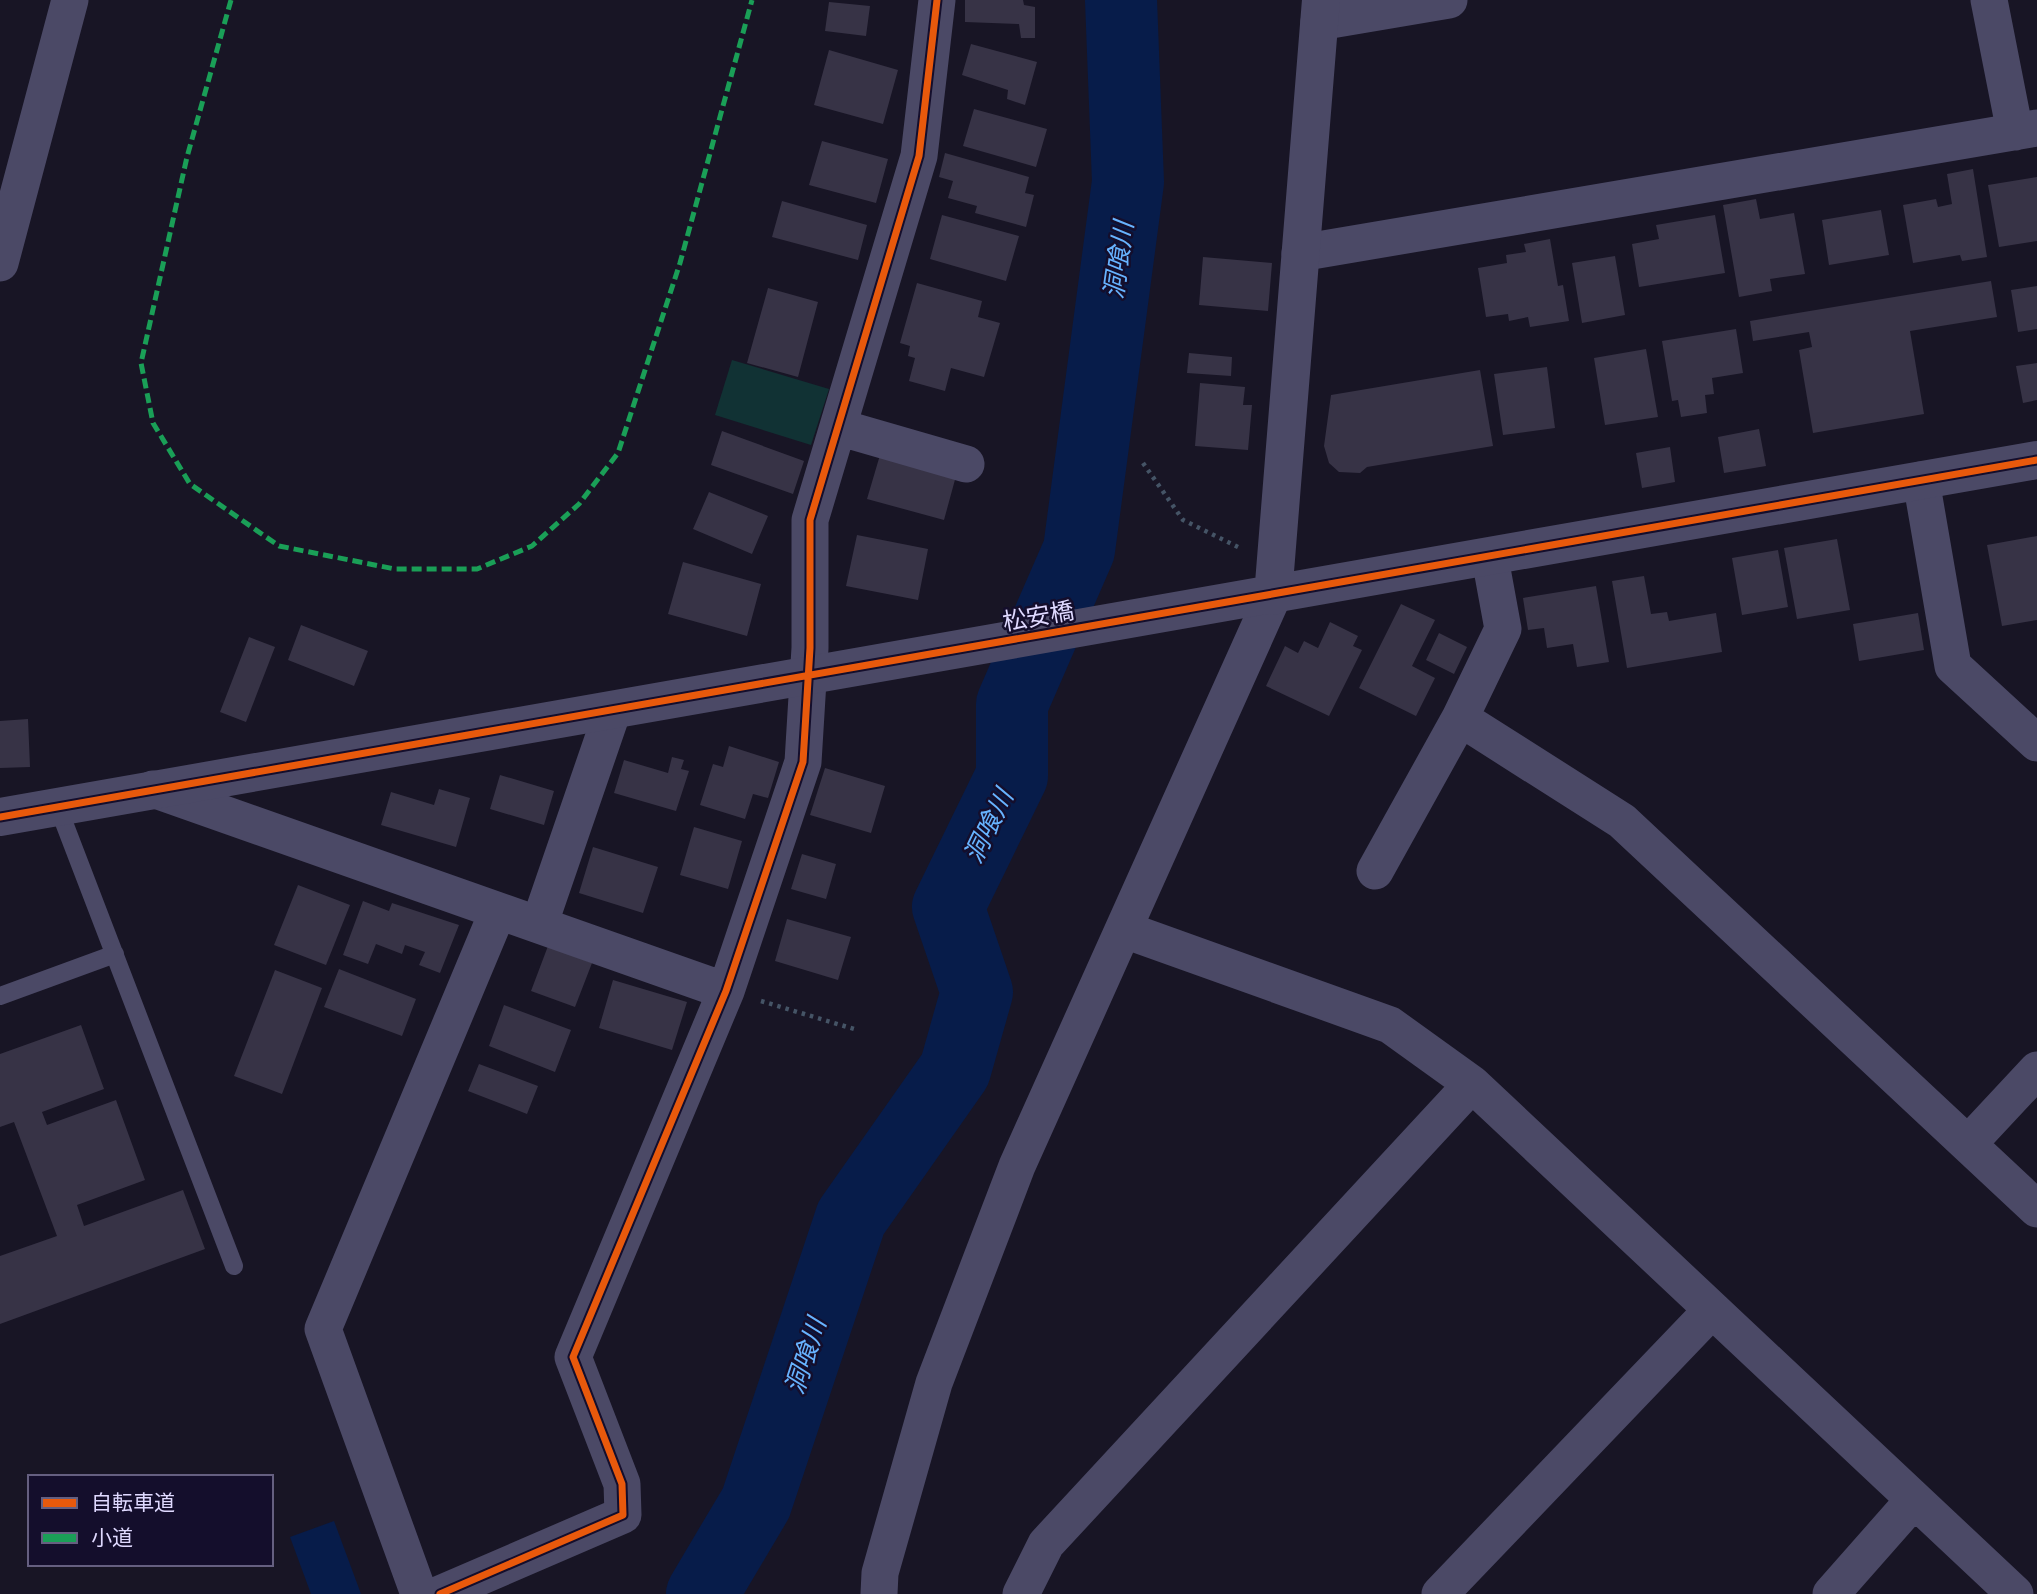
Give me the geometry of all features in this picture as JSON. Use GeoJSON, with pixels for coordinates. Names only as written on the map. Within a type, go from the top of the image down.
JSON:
{"type":"FeatureCollection","features":[{"type":"Feature","properties":{"kind":"street"},"geometry":{"type":"LineString","coordinates":[[0,263],[70,0]]}},
{"type":"Feature","properties":{"kind":"street"},"geometry":{"type":"LineString","coordinates":[[440,1594],[622,1515],[622,1484],[573,1356],[726,991],[803,762],[808,677],[810,520],[919,156],[937,0]]}},
{"type":"Feature","properties":{"kind":"street"},"geometry":{"type":"LineString","coordinates":[[879,1594],[880,1573],[934,1382],[1017,1166],[1273,596],[1320,11],[1449,0]]}},
{"type":"Feature","properties":{"kind":"street"},"geometry":{"type":"LineString","coordinates":[[1300,253],[2026,130],[1989,0]]}},
{"type":"Feature","properties":{"kind":"street"},"geometry":{"type":"LineString","coordinates":[[838,427],[965,464]]}},
{"type":"Feature","properties":{"kind":"street","name":"松安橋"},"geometry":{"type":"LineString","coordinates":[[0,817],[808,677],[1141,616],[1490,558],[2037,460]]}},
{"type":"Feature","properties":{"kind":"street"},"geometry":{"type":"LineString","coordinates":[[1921,480],[1953,666],[2037,743]]}},
{"type":"Feature","properties":{"kind":"street"},"geometry":{"type":"LineString","coordinates":[[1375,871],[1460,718],[1503,629],[1490,558]]}},
{"type":"Feature","properties":{"kind":"street"},"geometry":{"type":"LineString","coordinates":[[539,925],[613,710]]}},
{"type":"Feature","properties":{"kind":"street"},"geometry":{"type":"LineString","coordinates":[[1460,718],[1622,821],[2037,1209]]}},
{"type":"Feature","properties":{"kind":"street"},"geometry":{"type":"LineString","coordinates":[[153,789],[726,991]]}},
{"type":"Feature","properties":{"kind":"street"},"geometry":{"type":"LineString","coordinates":[[419,1594],[323,1329],[498,911]]}},
{"type":"Feature","properties":{"kind":"street"},"geometry":{"type":"LineString","coordinates":[[1125,930],[1390,1026],[1472,1084],[2015,1594]]}},
{"type":"Feature","properties":{"kind":"street"},"geometry":{"type":"LineString","coordinates":[[1968,1144],[2037,1070]]}},
{"type":"Feature","properties":{"kind":"street"},"geometry":{"type":"LineString","coordinates":[[1021,1594],[1046,1544],[1472,1084]]}},
{"type":"Feature","properties":{"kind":"street"},"geometry":{"type":"LineString","coordinates":[[1440,1594],[1711,1311]]}},
{"type":"Feature","properties":{"kind":"street"},"geometry":{"type":"LineString","coordinates":[[1831,1594],[1913,1501]]}},
{"type":"Feature","properties":{"kind":"lane"},"geometry":{"type":"LineString","coordinates":[[58,807],[234,1266]]}},
{"type":"Feature","properties":{"kind":"lane"},"geometry":{"type":"LineString","coordinates":[[0,996],[115,954]]}},
{"type":"Feature","properties":{"kind":"path"},"geometry":{"type":"LineString","coordinates":[[1143,464],[1183,520],[1240,548]]}},
{"type":"Feature","properties":{"kind":"path"},"geometry":{"type":"LineString","coordinates":[[726,991],[854,1030]]}},
{"type":"Feature","properties":{"kind":"green space"},"geometry":{"type":"Polygon","coordinates":[[[732,360],[829,389],[811,445],[715,415],[732,360]]]}},
{"type":"Feature","properties":{"kind":"water"},"geometry":{"type":"Polygon","coordinates":[[[334,1521],[361,1594],[311,1594],[290,1537],[334,1521]]]}},
{"type":"Feature","properties":{"kind":"building"},"geometry":{"type":"Polygon","coordinates":[[[965,0],[1023,0],[1024,5],[1035,7],[1035,38],[1021,38],[1019,24],[965,22],[965,0]]]}},
{"type":"Feature","properties":{"kind":"building"},"geometry":{"type":"Polygon","coordinates":[[[829,2],[870,6],[866,36],[825,31],[829,2]]]}},
{"type":"Feature","properties":{"kind":"building"},"geometry":{"type":"Polygon","coordinates":[[[971,44],[1037,62],[1025,105],[1007,99],[1008,90],[962,75],[971,44]]]}},
{"type":"Feature","properties":{"kind":"building"},"geometry":{"type":"Polygon","coordinates":[[[829,50],[898,70],[883,124],[814,105],[829,50]]]}},
{"type":"Feature","properties":{"kind":"building"},"geometry":{"type":"Polygon","coordinates":[[[974,109],[1047,129],[1036,167],[963,146],[974,109]]]}},
{"type":"Feature","properties":{"kind":"building"},"geometry":{"type":"Polygon","coordinates":[[[822,141],[888,159],[876,203],[809,185],[822,141]]]}},
{"type":"Feature","properties":{"kind":"building"},"geometry":{"type":"Polygon","coordinates":[[[945,153],[1029,177],[1025,193],[1034,195],[1026,227],[975,213],[977,206],[948,198],[953,181],[939,177],[945,153]]]}},
{"type":"Feature","properties":{"kind":"building"},"geometry":{"type":"Polygon","coordinates":[[[1973,169],[1987,257],[1962,261],[1960,255],[1913,263],[1903,205],[1936,199],[1938,207],[1952,204],[1947,174],[1973,169]]]}},
{"type":"Feature","properties":{"kind":"building"},"geometry":{"type":"Polygon","coordinates":[[[2037,177],[2037,241],[1999,247],[1988,185],[2037,177]]]}},
{"type":"Feature","properties":{"kind":"building"},"geometry":{"type":"Polygon","coordinates":[[[1756,199],[1760,219],[1794,213],[1805,274],[1770,279],[1772,291],[1739,297],[1723,205],[1756,199]]]}},
{"type":"Feature","properties":{"kind":"building"},"geometry":{"type":"Polygon","coordinates":[[[782,201],[867,225],[858,260],[772,237],[782,201]]]}},
{"type":"Feature","properties":{"kind":"building"},"geometry":{"type":"Polygon","coordinates":[[[1881,210],[1889,255],[1829,265],[1822,220],[1881,210]]]}},
{"type":"Feature","properties":{"kind":"building"},"geometry":{"type":"Polygon","coordinates":[[[942,215],[1019,236],[1006,281],[930,259],[942,215]]]}},
{"type":"Feature","properties":{"kind":"building"},"geometry":{"type":"Polygon","coordinates":[[[1715,215],[1725,273],[1639,287],[1632,244],[1659,239],[1656,225],[1715,215]]]}},
{"type":"Feature","properties":{"kind":"building"},"geometry":{"type":"Polygon","coordinates":[[[1550,239],[1558,286],[1563,285],[1569,321],[1530,327],[1528,317],[1509,321],[1508,314],[1486,317],[1478,268],[1507,263],[1506,255],[1526,252],[1524,244],[1550,239]]]}},
{"type":"Feature","properties":{"kind":"building"},"geometry":{"type":"Polygon","coordinates":[[[1615,256],[1625,315],[1582,323],[1572,263],[1615,256]]]}},
{"type":"Feature","properties":{"kind":"building"},"geometry":{"type":"Polygon","coordinates":[[[1203,257],[1272,263],[1268,311],[1199,305],[1203,257]]]}},
{"type":"Feature","properties":{"kind":"building"},"geometry":{"type":"Polygon","coordinates":[[[1991,281],[1997,317],[1910,331],[1924,414],[1813,433],[1799,350],[1812,347],[1809,332],[1753,341],[1750,321],[1991,281]]]}},
{"type":"Feature","properties":{"kind":"building"},"geometry":{"type":"Polygon","coordinates":[[[917,283],[982,301],[978,317],[1000,323],[984,377],[951,368],[945,391],[909,381],[915,358],[908,356],[910,346],[900,343],[917,283]]]}},
{"type":"Feature","properties":{"kind":"building"},"geometry":{"type":"Polygon","coordinates":[[[2037,286],[2037,329],[2018,332],[2011,290],[2037,286]]]}},
{"type":"Feature","properties":{"kind":"building"},"geometry":{"type":"Polygon","coordinates":[[[768,288],[818,302],[798,377],[747,363],[768,288]]]}},
{"type":"Feature","properties":{"kind":"building"},"geometry":{"type":"Polygon","coordinates":[[[1736,329],[1743,373],[1712,378],[1714,394],[1705,395],[1707,413],[1681,417],[1678,400],[1672,401],[1662,341],[1736,329]]]}},
{"type":"Feature","properties":{"kind":"building"},"geometry":{"type":"Polygon","coordinates":[[[1646,349],[1658,417],[1605,425],[1594,358],[1646,349]]]}},
{"type":"Feature","properties":{"kind":"building"},"geometry":{"type":"Polygon","coordinates":[[[1189,353],[1232,357],[1231,376],[1187,373],[1189,353]]]}},
{"type":"Feature","properties":{"kind":"building"},"geometry":{"type":"Polygon","coordinates":[[[2037,363],[2037,400],[2023,403],[2016,366],[2037,363]]]}},
{"type":"Feature","properties":{"kind":"building"},"geometry":{"type":"Polygon","coordinates":[[[1547,367],[1555,428],[1503,435],[1494,374],[1547,367]]]}},
{"type":"Feature","properties":{"kind":"building"},"geometry":{"type":"Polygon","coordinates":[[[1480,370],[1493,446],[1367,467],[1360,473],[1339,472],[1329,463],[1324,446],[1331,395],[1480,370]]]}},
{"type":"Feature","properties":{"kind":"building"},"geometry":{"type":"Polygon","coordinates":[[[1200,383],[1245,387],[1243,405],[1252,405],[1248,450],[1195,446],[1200,383]]]}},
{"type":"Feature","properties":{"kind":"building"},"geometry":{"type":"Polygon","coordinates":[[[1759,429],[1766,466],[1724,473],[1718,437],[1759,429]]]}},
{"type":"Feature","properties":{"kind":"building"},"geometry":{"type":"Polygon","coordinates":[[[722,431],[804,461],[793,494],[711,465],[722,431]]]}},
{"type":"Feature","properties":{"kind":"building"},"geometry":{"type":"Polygon","coordinates":[[[1670,447],[1675,482],[1642,488],[1636,453],[1670,447]]]}},
{"type":"Feature","properties":{"kind":"building"},"geometry":{"type":"Polygon","coordinates":[[[880,455],[956,476],[944,520],[867,499],[880,455]]]}},
{"type":"Feature","properties":{"kind":"building"},"geometry":{"type":"Polygon","coordinates":[[[709,492],[768,516],[752,554],[693,529],[709,492]]]}},
{"type":"Feature","properties":{"kind":"building"},"geometry":{"type":"Polygon","coordinates":[[[857,535],[928,549],[918,600],[846,586],[857,535]]]}},
{"type":"Feature","properties":{"kind":"building"},"geometry":{"type":"Polygon","coordinates":[[[2037,536],[2037,620],[2002,626],[1987,545],[2037,536]]]}},
{"type":"Feature","properties":{"kind":"building"},"geometry":{"type":"Polygon","coordinates":[[[1837,539],[1850,610],[1797,619],[1784,548],[1837,539]]]}},
{"type":"Feature","properties":{"kind":"building"},"geometry":{"type":"Polygon","coordinates":[[[1778,550],[1788,607],[1742,615],[1732,558],[1778,550]]]}},
{"type":"Feature","properties":{"kind":"building"},"geometry":{"type":"Polygon","coordinates":[[[683,562],[761,584],[747,636],[668,614],[683,562]]]}},
{"type":"Feature","properties":{"kind":"building"},"geometry":{"type":"Polygon","coordinates":[[[1644,576],[1651,614],[1667,612],[1669,621],[1716,613],[1722,652],[1627,668],[1612,581],[1644,576]]]}},
{"type":"Feature","properties":{"kind":"building"},"geometry":{"type":"Polygon","coordinates":[[[1596,586],[1609,662],[1577,667],[1573,644],[1547,648],[1544,628],[1528,630],[1523,598],[1596,586]]]}},
{"type":"Feature","properties":{"kind":"building"},"geometry":{"type":"Polygon","coordinates":[[[1401,604],[1435,620],[1412,666],[1435,678],[1416,716],[1359,688],[1401,604]]]}},
{"type":"Feature","properties":{"kind":"building"},"geometry":{"type":"Polygon","coordinates":[[[1918,613],[1924,650],[1859,661],[1853,624],[1918,613]]]}},
{"type":"Feature","properties":{"kind":"building"},"geometry":{"type":"Polygon","coordinates":[[[1330,622],[1358,636],[1353,646],[1362,650],[1329,716],[1266,686],[1285,646],[1298,653],[1304,641],[1318,648],[1330,622]]]}},
{"type":"Feature","properties":{"kind":"building"},"geometry":{"type":"Polygon","coordinates":[[[301,625],[368,651],[354,686],[288,660],[301,625]]]}},
{"type":"Feature","properties":{"kind":"building"},"geometry":{"type":"Polygon","coordinates":[[[1439,633],[1467,647],[1454,674],[1426,660],[1439,633]]]}},
{"type":"Feature","properties":{"kind":"building"},"geometry":{"type":"Polygon","coordinates":[[[249,637],[275,647],[246,722],[220,712],[249,637]]]}},
{"type":"Feature","properties":{"kind":"building"},"geometry":{"type":"Polygon","coordinates":[[[28,719],[30,767],[0,768],[0,721],[28,719]]]}},
{"type":"Feature","properties":{"kind":"building"},"geometry":{"type":"Polygon","coordinates":[[[729,746],[779,762],[768,798],[753,794],[745,819],[700,805],[713,764],[723,767],[729,746]]]}},
{"type":"Feature","properties":{"kind":"building"},"geometry":{"type":"Polygon","coordinates":[[[672,757],[684,760],[681,769],[689,771],[676,811],[614,793],[624,760],[668,773],[672,757]]]}},
{"type":"Feature","properties":{"kind":"building"},"geometry":{"type":"Polygon","coordinates":[[[825,768],[885,786],[871,833],[810,815],[825,768]]]}},
{"type":"Feature","properties":{"kind":"building"},"geometry":{"type":"Polygon","coordinates":[[[500,775],[554,791],[544,825],[490,809],[500,775]]]}},
{"type":"Feature","properties":{"kind":"building"},"geometry":{"type":"Polygon","coordinates":[[[439,789],[470,798],[456,847],[381,825],[391,792],[434,805],[439,789]]]}},
{"type":"Feature","properties":{"kind":"building"},"geometry":{"type":"Polygon","coordinates":[[[694,827],[742,841],[728,889],[680,875],[694,827]]]}},
{"type":"Feature","properties":{"kind":"building"},"geometry":{"type":"Polygon","coordinates":[[[593,847],[658,867],[643,913],[579,893],[593,847]]]}},
{"type":"Feature","properties":{"kind":"building"},"geometry":{"type":"Polygon","coordinates":[[[802,854],[836,864],[826,899],[791,889],[802,854]]]}},
{"type":"Feature","properties":{"kind":"building"},"geometry":{"type":"Polygon","coordinates":[[[298,885],[350,905],[326,965],[274,945],[298,885]]]}},
{"type":"Feature","properties":{"kind":"building"},"geometry":{"type":"Polygon","coordinates":[[[363,901],[389,911],[392,903],[459,925],[440,973],[419,965],[425,952],[405,945],[402,954],[376,944],[368,964],[343,955],[363,901]]]}},
{"type":"Feature","properties":{"kind":"building"},"geometry":{"type":"Polygon","coordinates":[[[787,919],[851,937],[838,980],[775,961],[787,919]]]}},
{"type":"Feature","properties":{"kind":"building"},"geometry":{"type":"Polygon","coordinates":[[[548,946],[592,963],[575,1007],[531,991],[548,946]]]}},
{"type":"Feature","properties":{"kind":"building"},"geometry":{"type":"Polygon","coordinates":[[[339,969],[416,999],[402,1036],[324,1007],[339,969]]]}},
{"type":"Feature","properties":{"kind":"building"},"geometry":{"type":"Polygon","coordinates":[[[275,970],[322,988],[282,1094],[234,1076],[275,970]]]}},
{"type":"Feature","properties":{"kind":"building"},"geometry":{"type":"Polygon","coordinates":[[[613,980],[687,1002],[672,1050],[599,1028],[613,980]]]}},
{"type":"Feature","properties":{"kind":"building"},"geometry":{"type":"Polygon","coordinates":[[[504,1005],[571,1030],[555,1072],[489,1046],[504,1005]]]}},
{"type":"Feature","properties":{"kind":"building"},"geometry":{"type":"Polygon","coordinates":[[[81,1025],[104,1089],[42,1112],[47,1125],[116,1100],[145,1180],[77,1205],[84,1226],[183,1190],[205,1249],[0,1324],[0,1256],[57,1236],[14,1122],[0,1127],[0,1054],[81,1025]]]}},
{"type":"Feature","properties":{"kind":"building"},"geometry":{"type":"Polygon","coordinates":[[[479,1064],[538,1086],[527,1114],[468,1091],[479,1064]]]}},
{"type":"Feature","properties":{"kind":"waterway","name":"洞喰川"},"geometry":{"type":"LineString","coordinates":[[702,1594],[756,1503],[851,1218],[955,1070],[977,992],[948,907],[1012,776],[1012,704],[1079,550],[1128,182],[1121,0]]}},
{"type":"Feature","properties":{"kind":"marked path"},"geometry":{"type":"LineString","coordinates":[[231,0],[187,157],[141,363],[153,423],[190,484],[279,546],[395,569],[477,569],[532,546],[579,504],[618,453],[680,263],[752,0]]}},
{"type":"Feature","properties":{"kind":"cycle path"},"geometry":{"type":"LineString","coordinates":[[440,1594],[623,1515],[622,1484],[573,1357],[726,991],[803,762],[810,648],[810,520],[919,156],[937,0]]}},
{"type":"Feature","properties":{"kind":"cycle path"},"geometry":{"type":"LineString","coordinates":[[0,817],[2037,460]]}}]}
